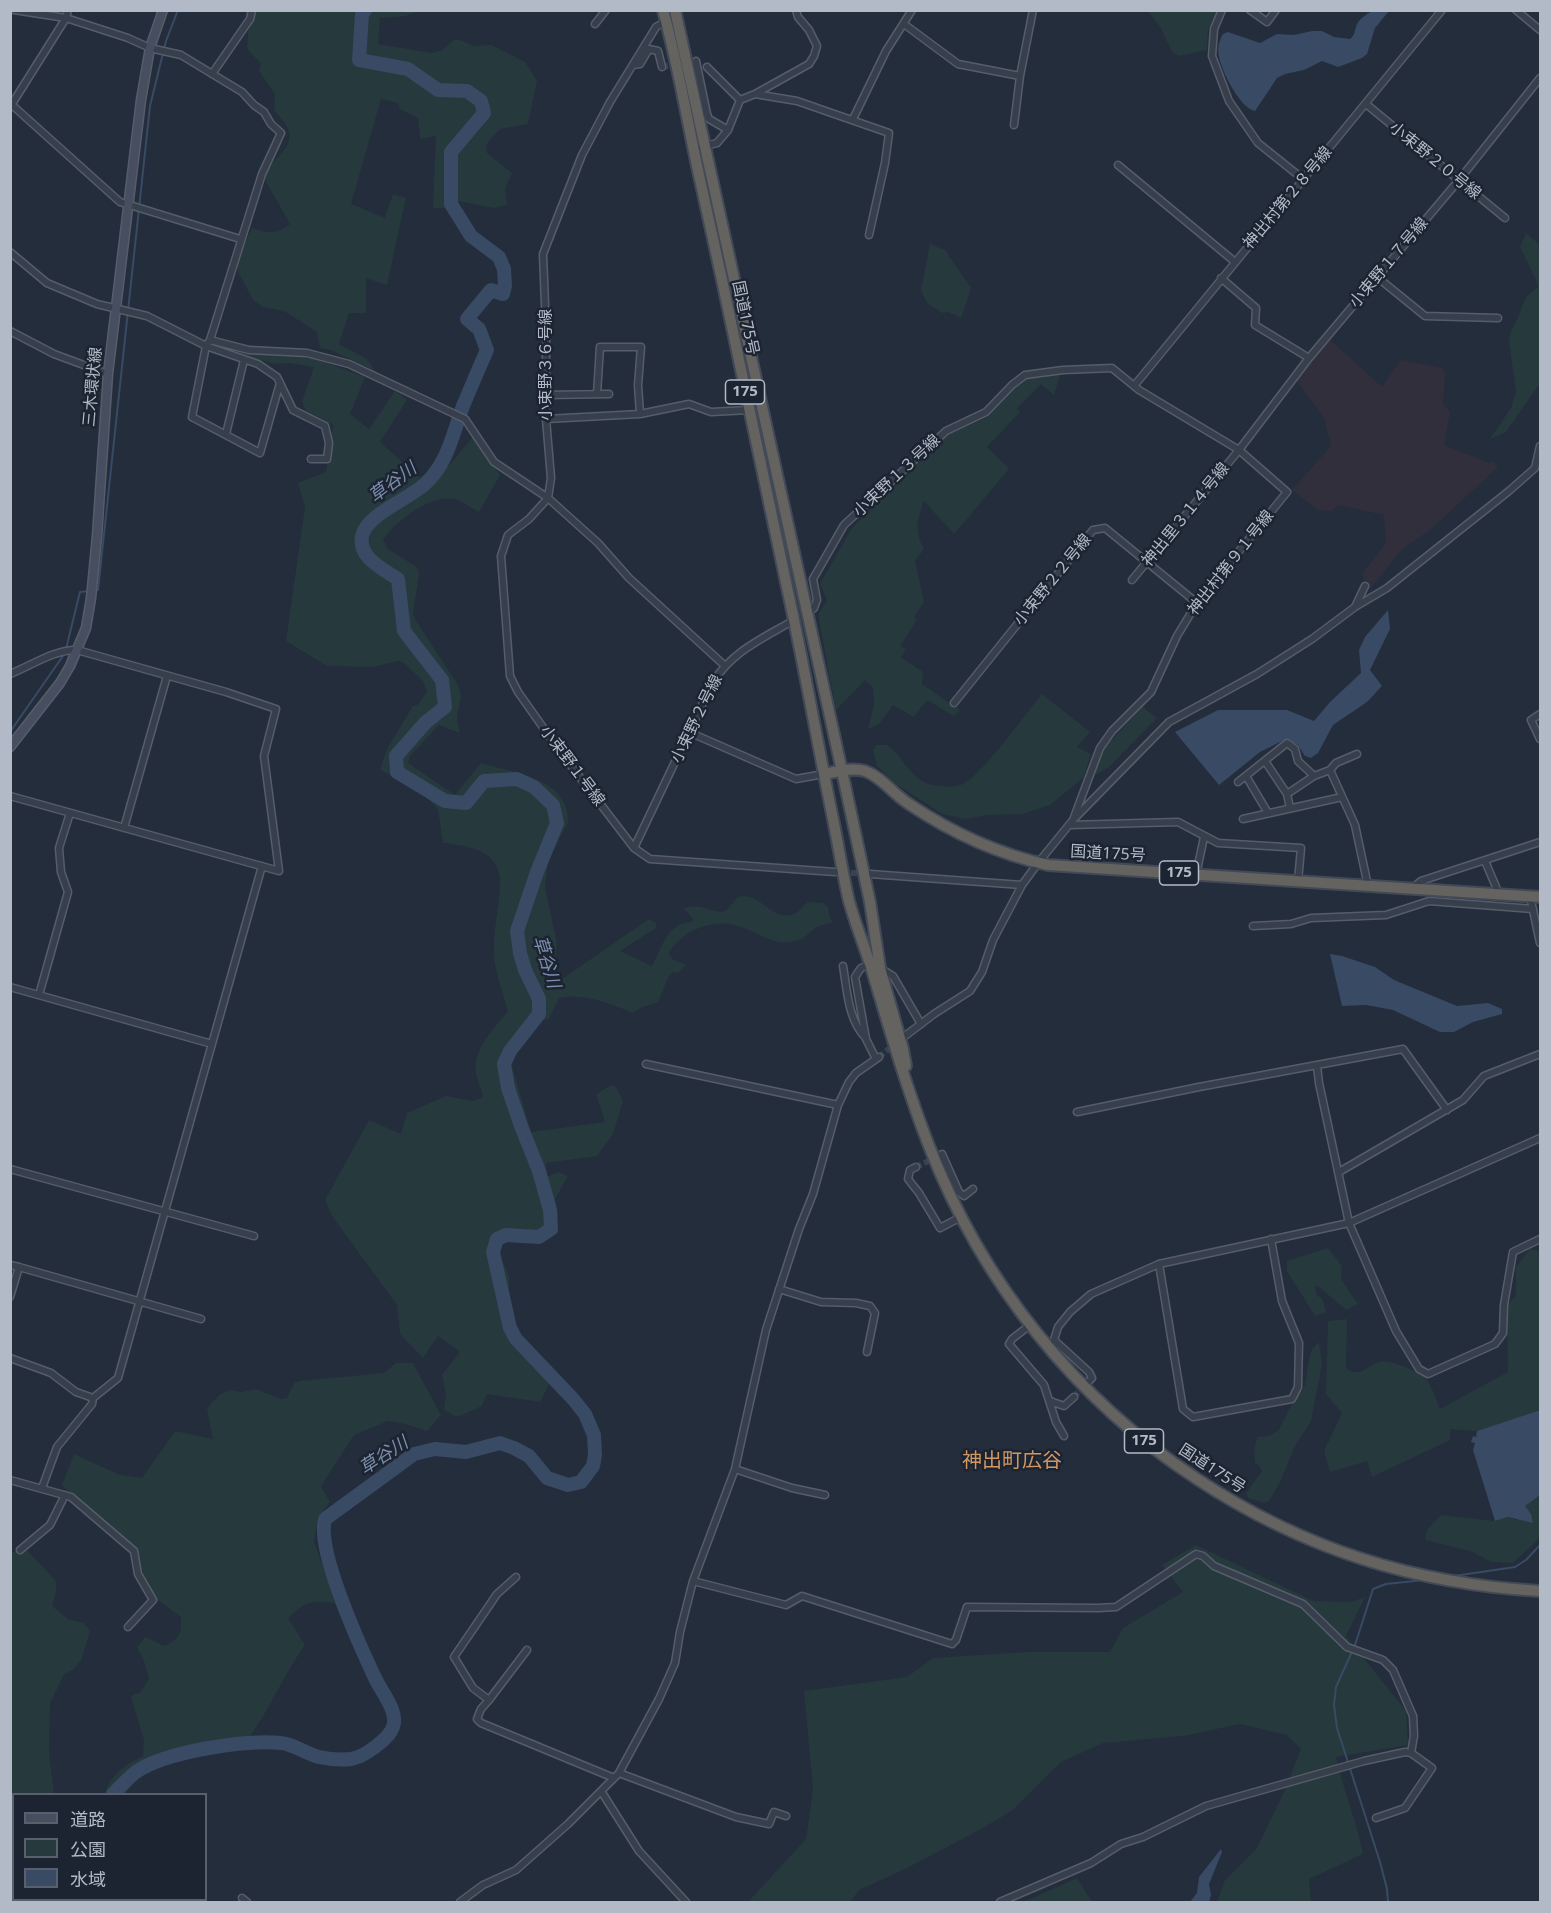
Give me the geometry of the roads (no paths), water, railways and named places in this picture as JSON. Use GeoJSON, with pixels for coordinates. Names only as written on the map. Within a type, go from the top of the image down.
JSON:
{"type":"FeatureCollection","features":[{"type":"Feature","properties":{"kind":"highway","name":"国道175号"},"geometry":{"type":"LineString","coordinates":[[675,10],[870,902],[875,966]]}},
{"type":"Feature","properties":{"kind":"highway","name":"国道175号"},"geometry":{"type":"LineString","coordinates":[[664,16],[794,620],[850,904],[875,966],[903,1049],[909,1087],[928,1144],[961,1217],[1003,1287],[1030,1325],[1050,1342],[1074,1378],[1132,1431],[1183,1470],[1257,1515],[1328,1548],[1406,1572],[1456,1583],[1540,1591]]}},
{"type":"Feature","properties":{"kind":"highway","name":"国道175号"},"geometry":{"type":"LineString","coordinates":[[824,774],[852,769],[869,773],[906,803],[963,836],[1003,853],[1038,863],[1071,867],[1535,896]]}},
{"type":"Feature","properties":{"kind":"main road","name":"三木環状線"},"geometry":{"type":"LineString","coordinates":[[10,747],[60,683],[86,628],[91,598],[108,374],[141,100],[150,48],[163,10]]}},
{"type":"Feature","properties":{"kind":"street"},"geometry":{"type":"LineString","coordinates":[[14,10],[67,14],[150,48],[181,55],[242,92],[282,133],[262,174],[240,240],[208,343],[192,417],[260,453],[280,383]]}},
{"type":"Feature","properties":{"kind":"street"},"geometry":{"type":"LineString","coordinates":[[212,75],[250,19],[252,10]]}},
{"type":"Feature","properties":{"kind":"street"},"geometry":{"type":"LineString","coordinates":[[595,24],[606,10]]}},
{"type":"Feature","properties":{"kind":"street"},"geometry":{"type":"LineString","coordinates":[[693,149],[717,143],[728,130],[740,100],[809,64],[817,46],[796,10]]}},
{"type":"Feature","properties":{"kind":"street"},"geometry":{"type":"LineString","coordinates":[[852,119],[886,51],[912,10]]}},
{"type":"Feature","properties":{"kind":"street"},"geometry":{"type":"LineString","coordinates":[[1014,125],[1020,76],[1033,10]]}},
{"type":"Feature","properties":{"kind":"street"},"geometry":{"type":"LineString","coordinates":[[1222,10],[1214,29],[1212,56],[1229,101],[1258,143],[1303,179]]}},
{"type":"Feature","properties":{"kind":"street"},"geometry":{"type":"LineString","coordinates":[[1250,10],[1267,22],[1276,10]]}},
{"type":"Feature","properties":{"kind":"street","name":"神出村第２８号線"},"geometry":{"type":"LineString","coordinates":[[1134,386],[1442,10]]}},
{"type":"Feature","properties":{"kind":"street"},"geometry":{"type":"LineString","coordinates":[[1516,10],[1540,30]]}},
{"type":"Feature","properties":{"kind":"street"},"geometry":{"type":"LineString","coordinates":[[67,14],[11,106],[120,202],[240,240]]}},
{"type":"Feature","properties":{"kind":"street","name":"小束野３６号線"},"geometry":{"type":"LineString","coordinates":[[548,498],[551,478],[546,419],[543,254],[582,155],[610,102],[664,16]]}},
{"type":"Feature","properties":{"kind":"street"},"geometry":{"type":"LineString","coordinates":[[904,24],[958,64],[1020,76]]}},
{"type":"Feature","properties":{"kind":"street"},"geometry":{"type":"LineString","coordinates":[[633,65],[640,64],[649,50],[658,51],[662,67]]}},
{"type":"Feature","properties":{"kind":"street"},"geometry":{"type":"LineString","coordinates":[[696,61],[707,114],[710,119],[728,130]]}},
{"type":"Feature","properties":{"kind":"street"},"geometry":{"type":"LineString","coordinates":[[707,67],[740,100]]}},
{"type":"Feature","properties":{"kind":"street","name":"小束野１７号線"},"geometry":{"type":"LineString","coordinates":[[1239,450],[1309,358],[1459,180],[1540,78]]}},
{"type":"Feature","properties":{"kind":"street"},"geometry":{"type":"LineString","coordinates":[[755,94],[797,101],[889,133],[869,236]]}},
{"type":"Feature","properties":{"kind":"street","name":"小束野２０号線"},"geometry":{"type":"LineString","coordinates":[[1366,104],[1505,218]]}},
{"type":"Feature","properties":{"kind":"street"},"geometry":{"type":"LineString","coordinates":[[1118,165],[1235,262]]}},
{"type":"Feature","properties":{"kind":"street"},"geometry":{"type":"LineString","coordinates":[[10,252],[47,283],[97,304],[147,316],[244,360],[258,364],[277,377],[293,410],[325,426],[329,443],[327,459],[311,459]]}},
{"type":"Feature","properties":{"kind":"street"},"geometry":{"type":"LineString","coordinates":[[1377,277],[1425,316],[1498,318]]}},
{"type":"Feature","properties":{"kind":"street"},"geometry":{"type":"LineString","coordinates":[[1221,278],[1256,308],[1255,324],[1309,358]]}},
{"type":"Feature","properties":{"kind":"street"},"geometry":{"type":"LineString","coordinates":[[10,331],[54,354],[108,374]]}},
{"type":"Feature","properties":{"kind":"street"},"geometry":{"type":"LineString","coordinates":[[208,343],[249,350],[308,353],[349,364],[465,419],[494,462],[548,498],[598,543],[629,578],[724,665]]}},
{"type":"Feature","properties":{"kind":"street"},"geometry":{"type":"LineString","coordinates":[[597,394],[600,347],[641,347],[638,384],[640,414]]}},
{"type":"Feature","properties":{"kind":"street"},"geometry":{"type":"LineString","coordinates":[[226,435],[244,360]]}},
{"type":"Feature","properties":{"kind":"street","name":"小束野１３号線"},"geometry":{"type":"LineString","coordinates":[[807,613],[814,608],[817,600],[813,579],[844,525],[946,431],[986,412],[1025,375],[1063,370],[1112,368],[1134,386],[1239,450],[1287,492]]}},
{"type":"Feature","properties":{"kind":"street"},"geometry":{"type":"LineString","coordinates":[[546,395],[609,394]]}},
{"type":"Feature","properties":{"kind":"street"},"geometry":{"type":"LineString","coordinates":[[546,419],[640,414],[688,404],[711,412],[749,410]]}},
{"type":"Feature","properties":{"kind":"street"},"geometry":{"type":"LineString","coordinates":[[905,1036],[970,991],[982,972],[993,940],[1022,885],[1038,863],[1071,823],[1169,722],[1257,675],[1355,607],[1387,588],[1535,468],[1540,446]]}},
{"type":"Feature","properties":{"kind":"street","name":"神出里３１４号線"},"geometry":{"type":"LineString","coordinates":[[1132,580],[1239,450]]}},
{"type":"Feature","properties":{"kind":"street","name":"神出村第９１号線"},"geometry":{"type":"LineString","coordinates":[[1071,823],[1100,748],[1112,731],[1151,692],[1177,636],[1197,603],[1287,492]]}},
{"type":"Feature","properties":{"kind":"street","name":"小束野１号線"},"geometry":{"type":"LineString","coordinates":[[548,498],[529,519],[508,535],[501,556],[510,676],[518,692],[559,750],[634,848],[650,859],[835,872]]}},
{"type":"Feature","properties":{"kind":"street","name":"小束野２２号線"},"geometry":{"type":"LineString","coordinates":[[954,703],[1093,530],[1105,528],[1197,603]]}},
{"type":"Feature","properties":{"kind":"street"},"geometry":{"type":"LineString","coordinates":[[800,583],[806,586],[814,584]]}},
{"type":"Feature","properties":{"kind":"street"},"geometry":{"type":"LineString","coordinates":[[1355,607],[1365,586]]}},
{"type":"Feature","properties":{"kind":"street","name":"小束野２号線"},"geometry":{"type":"LineString","coordinates":[[634,848],[691,733],[713,682],[724,665],[794,620]]}},
{"type":"Feature","properties":{"kind":"street"},"geometry":{"type":"LineString","coordinates":[[10,674],[56,654],[77,650],[226,692],[276,709],[264,756],[279,871],[10,796]]}},
{"type":"Feature","properties":{"kind":"street"},"geometry":{"type":"LineString","coordinates":[[124,828],[167,676]]}},
{"type":"Feature","properties":{"kind":"street"},"geometry":{"type":"LineString","coordinates":[[1540,714],[1531,720],[1540,739]]}},
{"type":"Feature","properties":{"kind":"street"},"geometry":{"type":"LineString","coordinates":[[691,733],[796,778],[824,774]]}},
{"type":"Feature","properties":{"kind":"street"},"geometry":{"type":"LineString","coordinates":[[1238,782],[1287,743],[1295,750],[1298,761],[1314,776]]}},
{"type":"Feature","properties":{"kind":"street"},"geometry":{"type":"LineString","coordinates":[[1287,794],[1314,776],[1330,770],[1336,763],[1357,754]]}},
{"type":"Feature","properties":{"kind":"street"},"geometry":{"type":"LineString","coordinates":[[1265,761],[1287,794],[1290,808]]}},
{"type":"Feature","properties":{"kind":"street"},"geometry":{"type":"LineString","coordinates":[[1330,770],[1355,825],[1368,886]]}},
{"type":"Feature","properties":{"kind":"street"},"geometry":{"type":"LineString","coordinates":[[1245,776],[1268,813]]}},
{"type":"Feature","properties":{"kind":"street"},"geometry":{"type":"LineString","coordinates":[[1243,819],[1342,797]]}},
{"type":"Feature","properties":{"kind":"street"},"geometry":{"type":"LineString","coordinates":[[39,995],[68,892],[61,873],[59,848],[70,813]]}},
{"type":"Feature","properties":{"kind":"street"},"geometry":{"type":"LineString","coordinates":[[1071,823],[1178,822],[1218,843],[1301,848],[1298,881]]}},
{"type":"Feature","properties":{"kind":"street"},"geometry":{"type":"LineString","coordinates":[[1196,875],[1204,837]]}},
{"type":"Feature","properties":{"kind":"street"},"geometry":{"type":"LineString","coordinates":[[1413,888],[1421,881],[1540,842]]}},
{"type":"Feature","properties":{"kind":"street"},"geometry":{"type":"LineString","coordinates":[[1485,861],[1499,894]]}},
{"type":"Feature","properties":{"kind":"street"},"geometry":{"type":"LineString","coordinates":[[42,1488],[57,1447],[92,1404],[93,1398],[118,1378],[262,866]]}},
{"type":"Feature","properties":{"kind":"street"},"geometry":{"type":"LineString","coordinates":[[870,874],[1022,885]]}},
{"type":"Feature","properties":{"kind":"street"},"geometry":{"type":"LineString","coordinates":[[1535,896],[1533,909],[1538,924],[1540,943]]}},
{"type":"Feature","properties":{"kind":"street"},"geometry":{"type":"LineString","coordinates":[[1253,926],[1291,924],[1311,918],[1386,915],[1429,901],[1533,909]]}},
{"type":"Feature","properties":{"kind":"street"},"geometry":{"type":"LineString","coordinates":[[460,1902],[483,1885],[516,1869],[568,1824],[616,1775],[659,1699],[675,1663],[693,1581],[735,1469],[755,1373],[779,1289],[813,1194],[838,1105],[856,1073],[878,1058],[861,1034],[849,1005],[843,966]]}},
{"type":"Feature","properties":{"kind":"street"},"geometry":{"type":"LineString","coordinates":[[866,1039],[855,977],[861,968],[875,966],[893,976],[921,1024]]}},
{"type":"Feature","properties":{"kind":"street"},"geometry":{"type":"LineString","coordinates":[[10,987],[212,1044]]}},
{"type":"Feature","properties":{"kind":"street"},"geometry":{"type":"LineString","coordinates":[[1077,1112],[1403,1049],[1447,1110]]}},
{"type":"Feature","properties":{"kind":"street"},"geometry":{"type":"LineString","coordinates":[[1339,1172],[1463,1101],[1484,1076],[1540,1054]]}},
{"type":"Feature","properties":{"kind":"street"},"geometry":{"type":"LineString","coordinates":[[646,1064],[838,1105]]}},
{"type":"Feature","properties":{"kind":"street"},"geometry":{"type":"LineString","coordinates":[[1317,1066],[1349,1223],[1396,1331],[1419,1369],[1428,1374],[1495,1344],[1503,1333],[1504,1305],[1513,1252],[1540,1239]]}},
{"type":"Feature","properties":{"kind":"street"},"geometry":{"type":"LineString","coordinates":[[1089,1381],[1092,1378],[1089,1372],[1050,1342],[1070,1312],[1091,1294],[1159,1264],[1349,1223],[1540,1138]]}},
{"type":"Feature","properties":{"kind":"street"},"geometry":{"type":"LineString","coordinates":[[942,1154],[959,1192],[964,1196],[973,1189]]}},
{"type":"Feature","properties":{"kind":"street"},"geometry":{"type":"LineString","coordinates":[[916,1167],[910,1170],[908,1179],[940,1228],[961,1217]]}},
{"type":"Feature","properties":{"kind":"street"},"geometry":{"type":"LineString","coordinates":[[10,1169],[254,1236]]}},
{"type":"Feature","properties":{"kind":"street"},"geometry":{"type":"LineString","coordinates":[[1159,1264],[1183,1409],[1193,1417],[1292,1399],[1298,1387],[1299,1343],[1282,1301],[1271,1239]]}},
{"type":"Feature","properties":{"kind":"street"},"geometry":{"type":"LineString","coordinates":[[10,1265],[201,1319]]}},
{"type":"Feature","properties":{"kind":"street"},"geometry":{"type":"LineString","coordinates":[[10,1297],[19,1267]]}},
{"type":"Feature","properties":{"kind":"street"},"geometry":{"type":"LineString","coordinates":[[779,1289],[821,1302],[856,1303],[870,1306],[875,1313],[867,1352]]}},
{"type":"Feature","properties":{"kind":"street"},"geometry":{"type":"LineString","coordinates":[[1030,1325],[1009,1344],[1040,1378],[1056,1422],[1064,1436]]}},
{"type":"Feature","properties":{"kind":"street"},"geometry":{"type":"LineString","coordinates":[[10,1358],[51,1373],[76,1392],[93,1398]]}},
{"type":"Feature","properties":{"kind":"street"},"geometry":{"type":"LineString","coordinates":[[1050,1401],[1064,1406],[1074,1397]]}},
{"type":"Feature","properties":{"kind":"street"},"geometry":{"type":"LineString","coordinates":[[735,1469],[792,1488],[825,1495]]}},
{"type":"Feature","properties":{"kind":"street"},"geometry":{"type":"LineString","coordinates":[[10,1480],[71,1497],[135,1551],[138,1574],[153,1600],[128,1627]]}},
{"type":"Feature","properties":{"kind":"street"},"geometry":{"type":"LineString","coordinates":[[20,1550],[50,1525],[65,1495]]}},
{"type":"Feature","properties":{"kind":"street"},"geometry":{"type":"LineString","coordinates":[[693,1581],[786,1605],[802,1596],[952,1644],[956,1640],[967,1607],[1116,1607],[1196,1554],[1203,1556],[1214,1566],[1303,1604],[1347,1647],[1383,1660],[1393,1670],[1413,1716],[1414,1736],[1411,1753]]}},
{"type":"Feature","properties":{"kind":"street"},"geometry":{"type":"LineString","coordinates":[[489,1700],[473,1688],[454,1657],[497,1594],[516,1577]]}},
{"type":"Feature","properties":{"kind":"street"},"geometry":{"type":"LineString","coordinates":[[527,1650],[480,1710],[477,1719],[481,1723],[616,1775],[736,1817],[769,1824],[774,1812],[786,1816]]}},
{"type":"Feature","properties":{"kind":"street"},"geometry":{"type":"LineString","coordinates":[[1000,1902],[1046,1884],[1091,1863],[1121,1844],[1143,1837],[1206,1806],[1364,1761],[1405,1752],[1411,1753],[1432,1768],[1406,1808],[1376,1818]]}},
{"type":"Feature","properties":{"kind":"street"},"geometry":{"type":"LineString","coordinates":[[601,1791],[639,1851],[686,1902]]}},
{"type":"Feature","properties":{"kind":"water"},"geometry":{"type":"Polygon","coordinates":[[[1375,10],[1389,11],[1375,28],[1367,54],[1338,67],[1322,61],[1304,70],[1277,78],[1255,111],[1238,97],[1221,64],[1218,54],[1220,39],[1228,32],[1260,43],[1277,34],[1294,35],[1312,31],[1322,31],[1334,37],[1350,39],[1360,20],[1375,10]]]}},
{"type":"Feature","properties":{"kind":"water"},"geometry":{"type":"Polygon","coordinates":[[[1388,610],[1390,629],[1370,670],[1382,686],[1367,702],[1333,725],[1318,753],[1311,758],[1305,756],[1298,745],[1286,739],[1260,752],[1219,785],[1175,732],[1218,710],[1287,710],[1314,721],[1330,702],[1361,673],[1359,650],[1365,637],[1388,610]]]}},
{"type":"Feature","properties":{"kind":"water"},"geometry":{"type":"Polygon","coordinates":[[[1330,954],[1375,967],[1394,980],[1457,1006],[1488,1003],[1502,1009],[1502,1014],[1473,1022],[1454,1032],[1440,1032],[1393,1010],[1366,1005],[1342,1006],[1330,954]]]}},
{"type":"Feature","properties":{"kind":"water"},"geometry":{"type":"Polygon","coordinates":[[[1540,1410],[1540,1495],[1525,1506],[1531,1514],[1533,1523],[1508,1517],[1495,1521],[1473,1450],[1475,1443],[1471,1442],[1473,1436],[1476,1437],[1477,1431],[1540,1410]]]}},
{"type":"Feature","properties":{"kind":"water"},"geometry":{"type":"Polygon","coordinates":[[[1221,1849],[1222,1852],[1209,1884],[1211,1895],[1209,1902],[1190,1902],[1197,1893],[1199,1877],[1221,1849]]]}},
{"type":"Feature","properties":{"kind":"waterway"},"geometry":{"type":"LineString","coordinates":[[94,590],[98,590],[150,106],[166,41],[178,10]]}},
{"type":"Feature","properties":{"kind":"waterway","name":"草谷川"},"geometry":{"type":"LineString","coordinates":[[114,1793],[133,1774],[149,1765],[166,1758],[206,1748],[248,1743],[281,1743],[319,1757],[351,1759],[375,1747],[391,1732],[394,1715],[368,1663],[341,1598],[327,1552],[324,1533],[325,1519],[414,1454],[435,1449],[466,1452],[500,1443],[529,1456],[547,1478],[568,1485],[581,1482],[593,1466],[595,1455],[594,1435],[585,1414],[516,1339],[510,1328],[493,1252],[497,1239],[506,1235],[539,1237],[551,1229],[550,1210],[539,1171],[508,1088],[504,1064],[510,1051],[539,1014],[539,999],[525,970],[517,931],[557,823],[553,805],[534,787],[517,779],[484,781],[466,803],[445,801],[397,772],[396,756],[426,722],[445,707],[442,680],[404,631],[398,579],[373,562],[364,551],[362,544],[365,528],[380,514],[418,490],[439,467],[487,350],[479,329],[467,319],[491,290],[503,294],[504,269],[499,257],[471,236],[451,204],[451,152],[484,113],[481,101],[467,91],[438,90],[408,69],[359,60],[362,14],[365,10]]}},
{"type":"Feature","properties":{"kind":"waterway"},"geometry":{"type":"LineString","coordinates":[[10,732],[65,653],[80,592],[89,591]]}},
{"type":"Feature","properties":{"kind":"waterway"},"geometry":{"type":"LineString","coordinates":[[1454,1576],[1515,1567],[1526,1560],[1540,1545]]}},
{"type":"Feature","properties":{"kind":"waterway"},"geometry":{"type":"LineString","coordinates":[[1388,1902],[1380,1862],[1337,1728],[1334,1705],[1336,1687],[1355,1645],[1373,1589],[1386,1584],[1424,1580]]}},
{"type":"Feature","properties":{"kind":"tunnel"},"geometry":{"type":"LineString","coordinates":[[662,67],[696,61]]}},
{"type":"Feature","properties":{"kind":"tunnel"},"geometry":{"type":"LineString","coordinates":[[842,872],[864,874]]}},
{"type":"Feature","properties":{"kind":"tunnel"},"geometry":{"type":"LineString","coordinates":[[879,1057],[895,1044]]}},
{"type":"Feature","properties":{"kind":"tunnel"},"geometry":{"type":"LineString","coordinates":[[916,1167],[937,1157]]}},
{"type":"Feature","properties":{"kind":"tunnel"},"geometry":{"type":"LineString","coordinates":[[1074,1397],[1086,1384]]}},
{"type":"Feature","properties":{"kind":"district","name":"神出町広谷"},"geometry":{"type":"Point","coordinates":[1012,1461]}}]}
